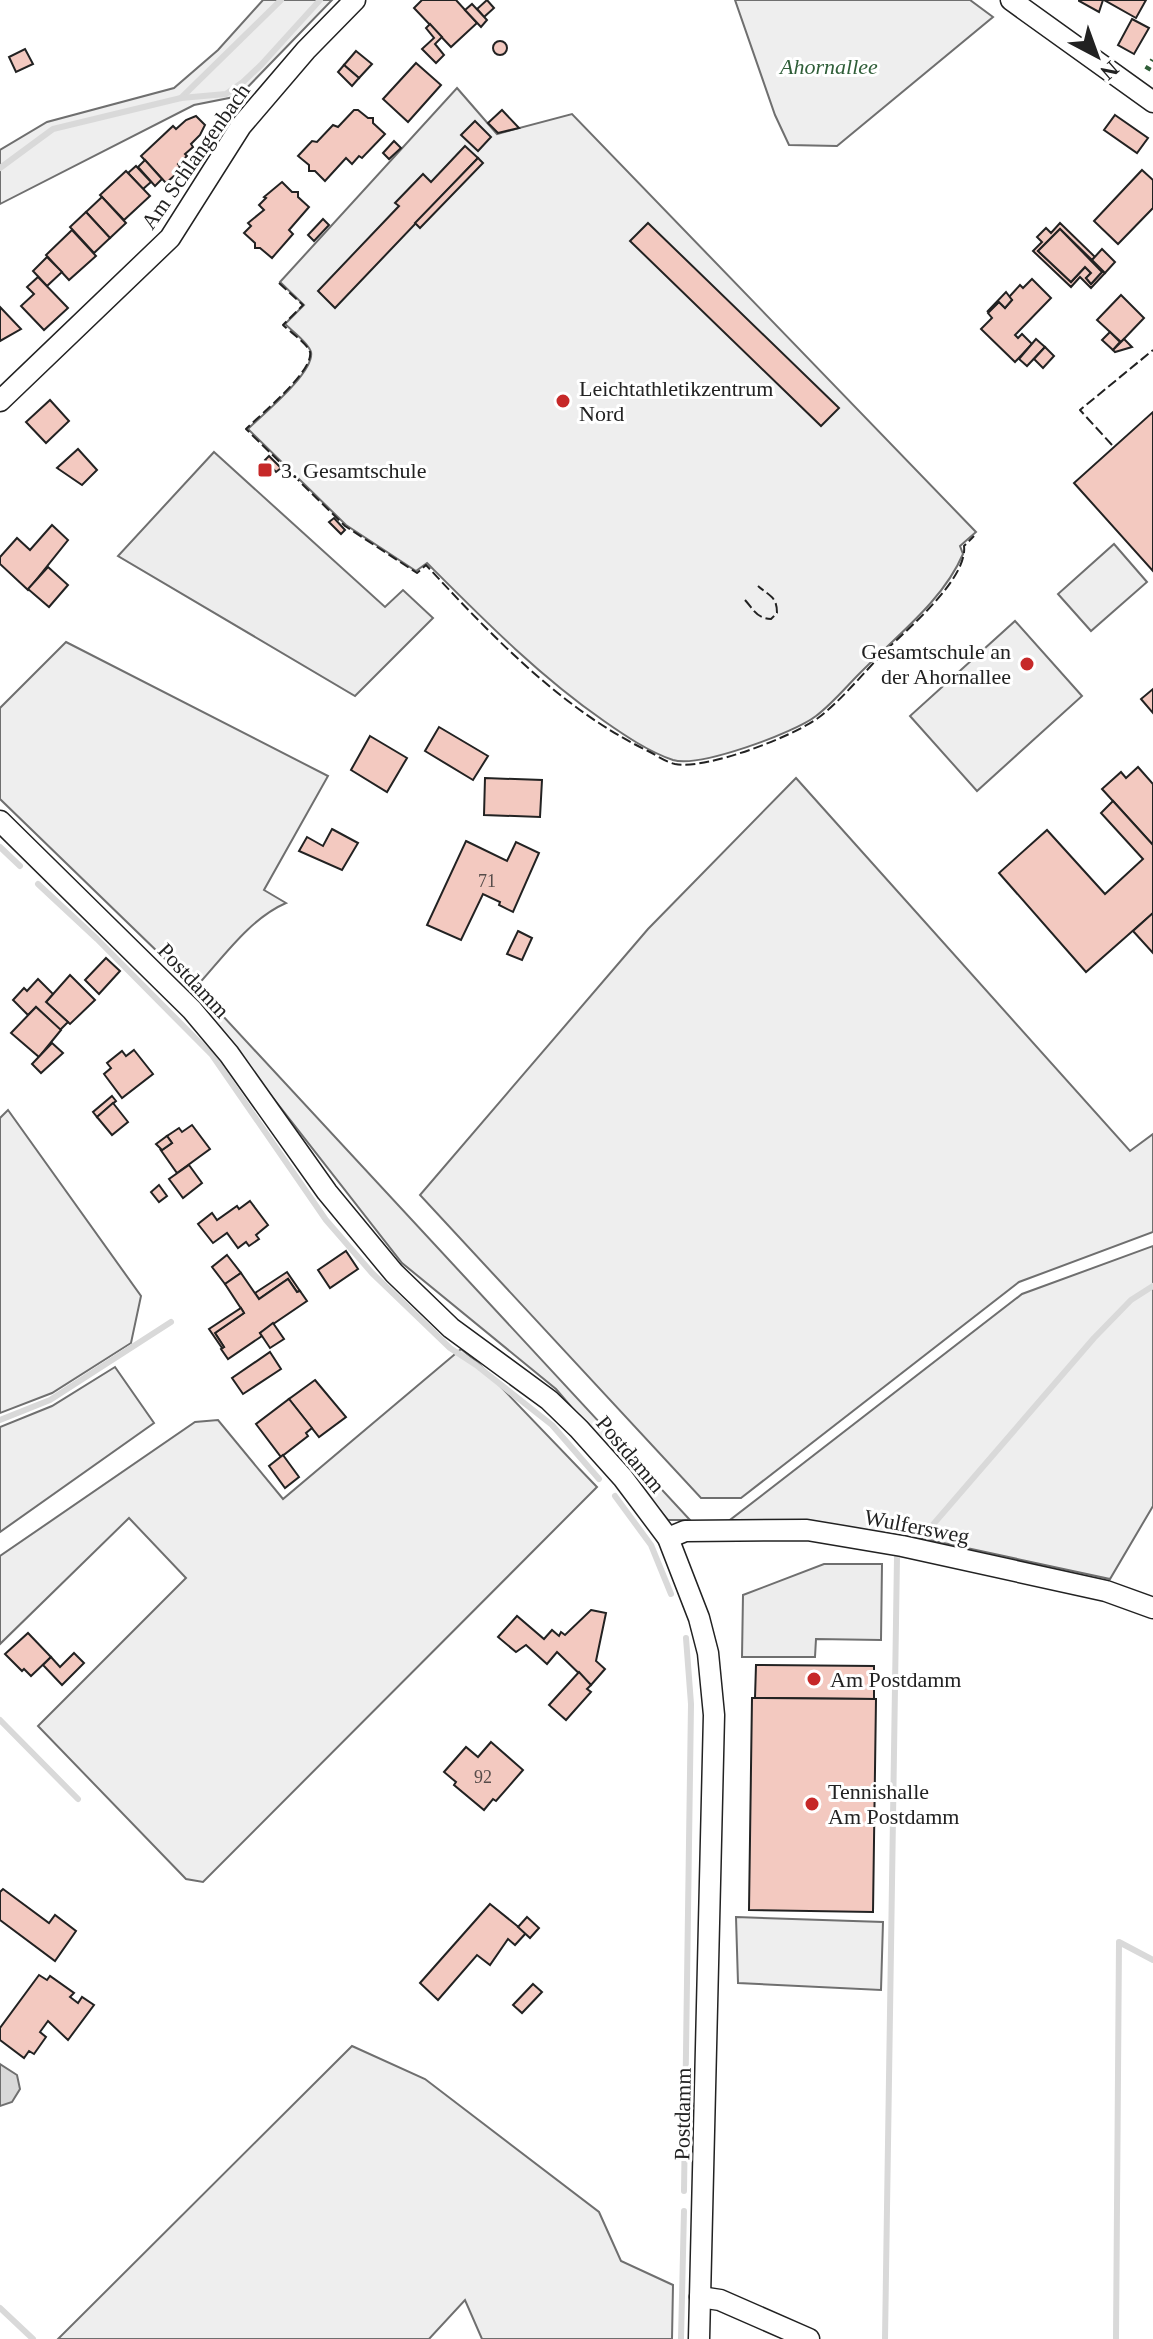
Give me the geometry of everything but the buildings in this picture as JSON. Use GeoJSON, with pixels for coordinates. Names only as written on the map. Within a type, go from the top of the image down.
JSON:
{"type":"FeatureCollection","features":[{"type":"Feature","properties":{"kind":"street","name":"Am Schlangenbach"},"geometry":{"type":"LineString","coordinates":[[0,401],[170,238],[241,126],[306,50],[355,0]]}},
{"type":"Feature","properties":{"kind":"street"},"geometry":{"type":"LineString","coordinates":[[1011,0],[1153,102]]}},
{"type":"Feature","properties":{"kind":"street","name":"Postdamm"},"geometry":{"type":"LineString","coordinates":[[0,821],[192,1010],[229,1054],[327,1192],[394,1273],[451,1328],[549,1400],[579,1429],[623,1478],[668,1538],[699,1618],[708,1653],[714,1715],[699,2339]]}},
{"type":"Feature","properties":{"kind":"street","name":"Wulfersweg"},"geometry":{"type":"LineString","coordinates":[[668,1538],[685,1531],[807,1530],[902,1546],[1106,1591],[1153,1608]]}},
{"type":"Feature","properties":{"kind":"street"},"geometry":{"type":"LineString","coordinates":[[700,2297],[720,2300],[809,2339]]}},
{"type":"Feature","properties":{"kind":"green space"},"geometry":{"type":"Polygon","coordinates":[[[263,0],[332,0],[239,96],[194,105],[0,204],[0,150],[47,122],[174,88],[218,50],[263,0]]]}},
{"type":"Feature","properties":{"kind":"green space","name":"Ahornallee"},"geometry":{"type":"Polygon","coordinates":[[[735,0],[970,0],[993,17],[837,146],[789,145],[775,115],[735,0]]]}},
{"type":"Feature","properties":{"kind":"green space","name":"Leichtathletikzentrum Nord"},"geometry":{"type":"Polygon","coordinates":[[[457,88],[497,134],[572,114],[976,532],[960,546],[963,554],[931,603],[828,706],[805,723],[768,740],[703,759],[673,760],[646,748],[556,685],[427,563],[416,571],[346,525],[248,429],[297,381],[310,360],[309,348],[285,324],[304,305],[280,282],[457,88]]]}},
{"type":"Feature","properties":{"kind":"green space"},"geometry":{"type":"Polygon","coordinates":[[[1114,544],[1147,582],[1091,631],[1058,594],[1114,544]]]}},
{"type":"Feature","properties":{"kind":"green space"},"geometry":{"type":"Polygon","coordinates":[[[1015,621],[1082,696],[977,791],[910,716],[1015,621]]]}},
{"type":"Feature","properties":{"kind":"green space"},"geometry":{"type":"Polygon","coordinates":[[[66,642],[328,776],[264,890],[286,903],[248,929],[195,988],[0,799],[0,708],[66,642]]]}},
{"type":"Feature","properties":{"kind":"green space"},"geometry":{"type":"Polygon","coordinates":[[[796,778],[1130,1151],[1153,1134],[1153,1232],[1019,1282],[741,1498],[701,1498],[420,1195],[648,929],[796,778]]]}},
{"type":"Feature","properties":{"kind":"green space"},"geometry":{"type":"Polygon","coordinates":[[[209,1001],[690,1520],[668,1520],[556,1389],[402,1263],[205,1011],[209,1001]]]}},
{"type":"Feature","properties":{"kind":"green space"},"geometry":{"type":"Polygon","coordinates":[[[8,1110],[141,1296],[131,1343],[52,1393],[0,1413],[0,1118],[8,1110]]]}},
{"type":"Feature","properties":{"kind":"green space"},"geometry":{"type":"Polygon","coordinates":[[[1153,1246],[1153,1506],[1110,1579],[925,1539],[809,1524],[730,1520],[1022,1294],[1153,1246]]]}},
{"type":"Feature","properties":{"kind":"green space"},"geometry":{"type":"Polygon","coordinates":[[[461,1349],[597,1487],[203,1882],[186,1879],[38,1726],[186,1578],[129,1518],[0,1644],[0,1556],[195,1422],[218,1420],[283,1499],[461,1349]]]}},
{"type":"Feature","properties":{"kind":"green space"},"geometry":{"type":"Polygon","coordinates":[[[115,1367],[154,1423],[0,1532],[0,1427],[52,1406],[115,1367]]]}},
{"type":"Feature","properties":{"kind":"green space"},"geometry":{"type":"Polygon","coordinates":[[[736,1917],[883,1922],[881,1990],[738,1983],[736,1917]]]}},
{"type":"Feature","properties":{"kind":"green space"},"geometry":{"type":"Polygon","coordinates":[[[352,2046],[425,2079],[599,2212],[621,2261],[673,2285],[672,2339],[482,2339],[465,2300],[429,2339],[58,2339],[352,2046]]]}},
{"type":"Feature","properties":{"kind":"shaded area"},"geometry":{"type":"Polygon","coordinates":[[[214,452],[385,607],[403,590],[433,618],[355,696],[118,556],[214,452]]]}},
{"type":"Feature","properties":{"kind":"shaded area"},"geometry":{"type":"Polygon","coordinates":[[[824,1564],[882,1564],[881,1640],[816,1639],[815,1657],[742,1657],[743,1595],[824,1564]]]}},
{"type":"Feature","properties":{"kind":"shaded area"},"geometry":{"type":"Polygon","coordinates":[[[0,2064],[17,2075],[20,2089],[12,2102],[0,2106],[0,2064]]]}},
{"type":"Feature","properties":{"kind":"waterway"},"geometry":{"type":"LineString","coordinates":[[181,98],[281,0]]}},
{"type":"Feature","properties":{"kind":"waterway"},"geometry":{"type":"LineString","coordinates":[[0,168],[53,129],[181,98],[226,94],[261,65],[320,0]]}},
{"type":"Feature","properties":{"kind":"waterway"},"geometry":{"type":"LineString","coordinates":[[0,847],[20,866]]}},
{"type":"Feature","properties":{"kind":"waterway"},"geometry":{"type":"LineString","coordinates":[[38,884],[212,1055],[326,1220],[372,1273],[450,1348],[552,1425],[599,1479]]}},
{"type":"Feature","properties":{"kind":"waterway"},"geometry":{"type":"LineString","coordinates":[[924,1535],[1094,1338],[1131,1300],[1153,1286]]}},
{"type":"Feature","properties":{"kind":"waterway"},"geometry":{"type":"LineString","coordinates":[[0,1420],[50,1400],[171,1322]]}},
{"type":"Feature","properties":{"kind":"waterway"},"geometry":{"type":"LineString","coordinates":[[615,1496],[651,1545],[671,1594]]}},
{"type":"Feature","properties":{"kind":"waterway"},"geometry":{"type":"LineString","coordinates":[[885,2339],[897,1557]]}},
{"type":"Feature","properties":{"kind":"waterway"},"geometry":{"type":"LineString","coordinates":[[684,2191],[691,1704],[686,1638]]}},
{"type":"Feature","properties":{"kind":"waterway"},"geometry":{"type":"LineString","coordinates":[[0,1720],[78,1799]]}},
{"type":"Feature","properties":{"kind":"waterway"},"geometry":{"type":"LineString","coordinates":[[1116,2339],[1119,1942],[1153,1960]]}},
{"type":"Feature","properties":{"kind":"waterway"},"geometry":{"type":"LineString","coordinates":[[681,2339],[684,2211]]}},
{"type":"Feature","properties":{"kind":"waterway"},"geometry":{"type":"LineString","coordinates":[[0,2308],[33,2339]]}},
{"type":"Feature","properties":{"kind":"hedge"},"geometry":{"type":"LineString","coordinates":[[1147,70],[1153,60]]}},
{"type":"Feature","properties":{"kind":"fence"},"geometry":{"type":"LineString","coordinates":[[279,283],[303,305],[283,325],[308,349],[309,360],[295,381],[246,429],[345,526],[417,573],[426,565],[502,644],[557,692],[616,734],[672,763],[689,765],[727,757],[770,742],[818,718],[935,602],[957,573],[964,546],[974,536]]}},
{"type":"Feature","properties":{"kind":"fence"},"geometry":{"type":"LineString","coordinates":[[1112,445],[1080,410],[1153,350]]}},
{"type":"Feature","properties":{"kind":"fence"},"geometry":{"type":"LineString","coordinates":[[745,600],[762,617],[771,619],[777,613],[774,600],[758,586]]}},
{"type":"Feature","properties":{"kind":"place","name":"Leichtathletikzentrum Nord"},"geometry":{"type":"Point","coordinates":[563,401]}},
{"type":"Feature","properties":{"kind":"place","name":"3. Gesamtschule"},"geometry":{"type":"Point","coordinates":[265,470]}},
{"type":"Feature","properties":{"kind":"place","name":"Gesamtschule an der Ahornallee"},"geometry":{"type":"Point","coordinates":[1027,664]}},
{"type":"Feature","properties":{"kind":"place","name":"Am Postdamm"},"geometry":{"type":"Point","coordinates":[814,1679]}},
{"type":"Feature","properties":{"kind":"place","name":"Tennishalle Am Postdamm"},"geometry":{"type":"Point","coordinates":[812,1804]}}]}
